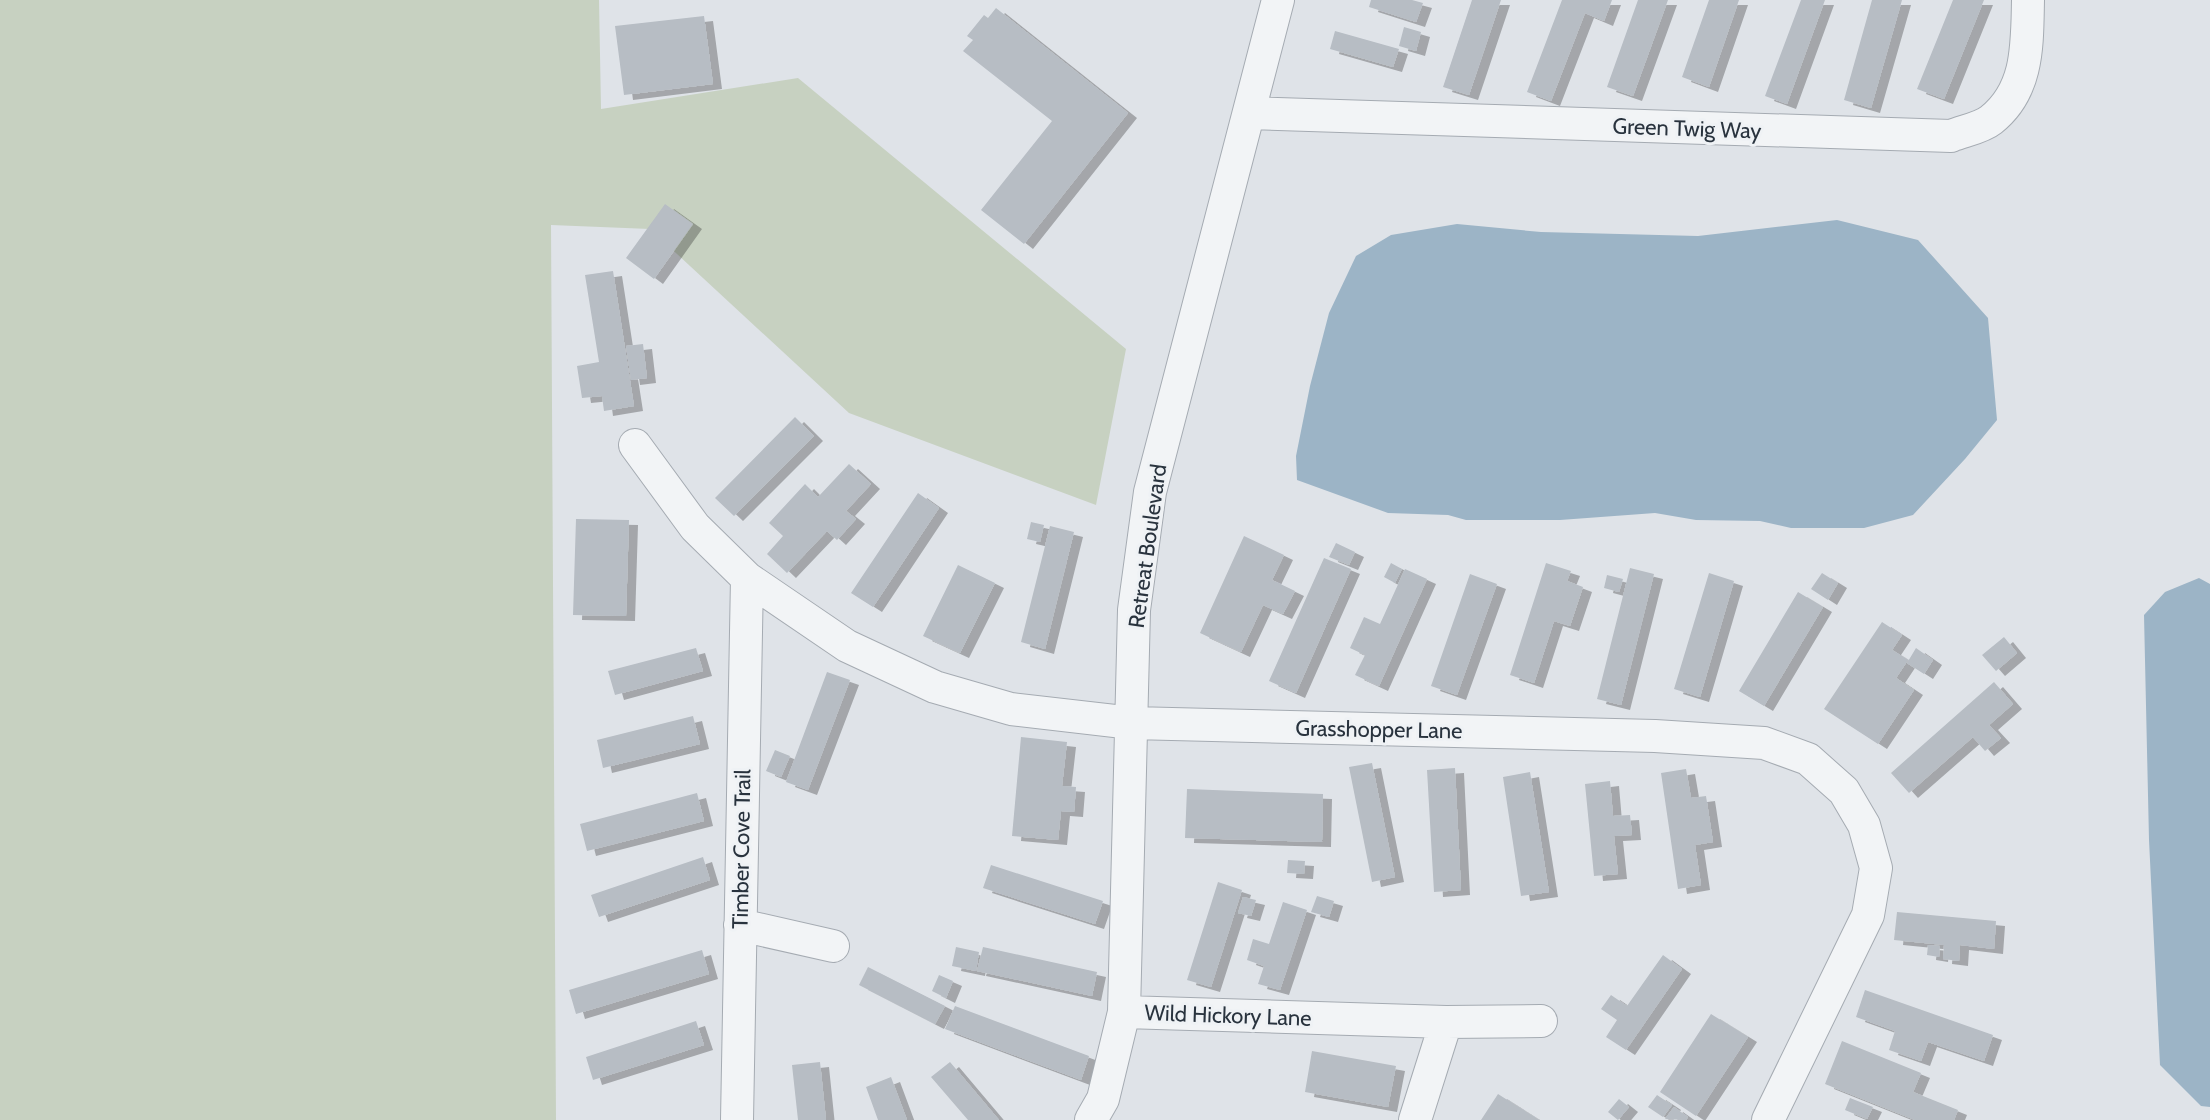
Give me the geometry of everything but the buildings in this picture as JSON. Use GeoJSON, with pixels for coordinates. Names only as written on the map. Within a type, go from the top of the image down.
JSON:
{"type":"FeatureCollection","features":[{"type":"Feature","properties":{"kind":"street","name":"Retreat Boulevard"},"geometry":{"type":"LineString","coordinates":[[1124,1012],[1134,610],[1150,492],[1278,0]]}},
{"type":"Feature","properties":{"kind":"street","name":"Green Twig Way"},"geometry":{"type":"LineString","coordinates":[[1250,113],[1951,136],[1990,122],[2014,96],[2026,62],[2028,0]]}},
{"type":"Feature","properties":{"kind":"street","name":"Grasshopper Lane"},"geometry":{"type":"LineString","coordinates":[[635,445],[695,527],[747,578],[847,646],[935,687],[1011,709],[1132,723],[1655,736],[1764,743],[1808,759],[1844,791],[1864,825],[1876,868],[1868,915],[1768,1120]]}},
{"type":"Feature","properties":{"kind":"street","name":"Timber Cove Trail"},"geometry":{"type":"LineString","coordinates":[[737,1120],[747,578]]}},
{"type":"Feature","properties":{"kind":"street"},"geometry":{"type":"LineString","coordinates":[[740,925],[833,946]]}},
{"type":"Feature","properties":{"kind":"street","name":"Wild Hickory Lane"},"geometry":{"type":"LineString","coordinates":[[1091,1120],[1103,1099],[1124,1012],[1446,1022],[1541,1021]]}},
{"type":"Feature","properties":{"kind":"street"},"geometry":{"type":"LineString","coordinates":[[1415,1120],[1446,1022]]}},
{"type":"Feature","properties":{"kind":"green space"},"geometry":{"type":"Polygon","coordinates":[[[0,0],[599,0],[601,109],[798,78],[1126,349],[1096,505],[849,413],[650,229],[551,225],[556,1120],[0,1120],[0,0]]]}},
{"type":"Feature","properties":{"kind":"water"},"geometry":{"type":"Polygon","coordinates":[[[1837,220],[1918,240],[1988,318],[1997,420],[1913,515],[1864,528],[1791,528],[1760,521],[1696,520],[1655,513],[1560,520],[1466,520],[1448,515],[1388,513],[1297,480],[1296,456],[1329,313],[1356,256],[1391,235],[1457,224],[1541,232],[1698,236],[1837,220]]]}},
{"type":"Feature","properties":{"kind":"water"},"geometry":{"type":"Polygon","coordinates":[[[2199,578],[2210,584],[2210,1107],[2201,1106],[2160,1065],[2149,840],[2144,615],[2165,592],[2199,578]]]}}]}
